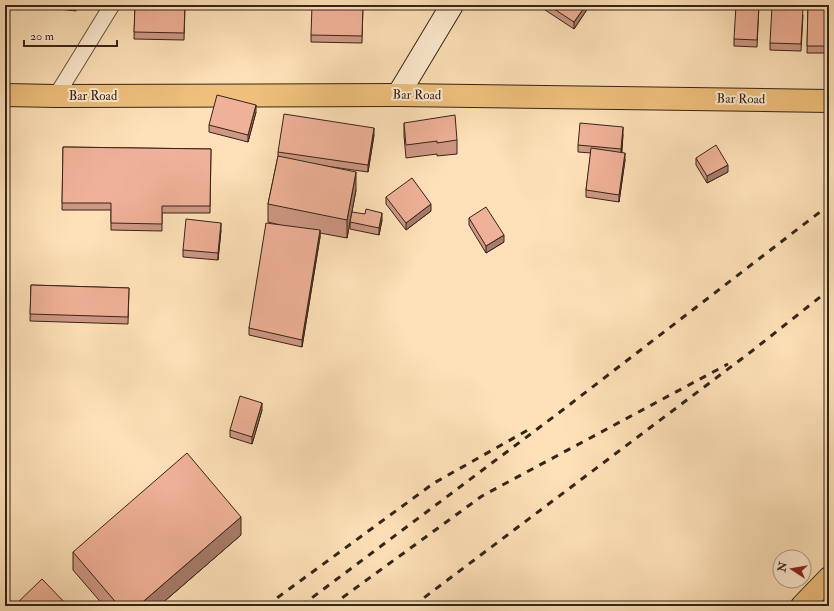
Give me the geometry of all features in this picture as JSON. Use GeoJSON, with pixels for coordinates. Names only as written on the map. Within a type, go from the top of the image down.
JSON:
{"type":"FeatureCollection","features":[{"type":"Feature","properties":{"kind":"main road","name":"Bar Road"},"geometry":{"type":"LineString","coordinates":[[5,95],[398,95],[829,100]]}},
{"type":"Feature","properties":{"kind":"main road"},"geometry":{"type":"LineString","coordinates":[[802,606],[829,578]]}},
{"type":"Feature","properties":{"kind":"street"},"geometry":{"type":"LineString","coordinates":[[398,95],[452,5]]}},
{"type":"Feature","properties":{"kind":"lane"},"geometry":{"type":"LineString","coordinates":[[56,96],[112,5]]}},
{"type":"Feature","properties":{"kind":"building"},"geometry":{"type":"Polygon","coordinates":[[[135,5],[185,5],[184,33],[134,32],[135,5]]]}},
{"type":"Feature","properties":{"kind":"building"},"geometry":{"type":"Polygon","coordinates":[[[312,5],[363,5],[362,36],[311,35],[312,5]]]}},
{"type":"Feature","properties":{"kind":"building"},"geometry":{"type":"Polygon","coordinates":[[[548,5],[586,5],[574,22],[548,5]]]}},
{"type":"Feature","properties":{"kind":"building"},"geometry":{"type":"Polygon","coordinates":[[[736,5],[759,5],[757,40],[734,39],[736,5]]]}},
{"type":"Feature","properties":{"kind":"building"},"geometry":{"type":"Polygon","coordinates":[[[808,5],[829,5],[829,46],[807,46],[808,5]]]}},
{"type":"Feature","properties":{"kind":"building"},"geometry":{"type":"Polygon","coordinates":[[[772,6],[803,8],[801,44],[770,43],[772,6]]]}},
{"type":"Feature","properties":{"kind":"building"},"geometry":{"type":"Polygon","coordinates":[[[217,95],[256,105],[248,135],[209,125],[217,95]]]}},
{"type":"Feature","properties":{"kind":"building"},"geometry":{"type":"Polygon","coordinates":[[[284,114],[374,128],[368,165],[278,152],[284,114]]]}},
{"type":"Feature","properties":{"kind":"building"},"geometry":{"type":"Polygon","coordinates":[[[455,115],[457,140],[406,145],[404,123],[455,115]]]}},
{"type":"Feature","properties":{"kind":"building"},"geometry":{"type":"Polygon","coordinates":[[[580,123],[623,127],[621,149],[578,145],[580,123]]]}},
{"type":"Feature","properties":{"kind":"building"},"geometry":{"type":"Polygon","coordinates":[[[716,145],[728,165],[707,176],[696,158],[716,145]]]}},
{"type":"Feature","properties":{"kind":"building"},"geometry":{"type":"Polygon","coordinates":[[[63,147],[211,149],[210,206],[162,206],[162,224],[111,223],[111,203],[62,203],[63,147]]]}},
{"type":"Feature","properties":{"kind":"building"},"geometry":{"type":"Polygon","coordinates":[[[591,148],[625,153],[619,195],[586,190],[591,148]]]}},
{"type":"Feature","properties":{"kind":"building"},"geometry":{"type":"Polygon","coordinates":[[[278,156],[356,172],[347,220],[268,204],[278,156]]]}},
{"type":"Feature","properties":{"kind":"building"},"geometry":{"type":"Polygon","coordinates":[[[412,178],[431,204],[406,223],[386,197],[412,178]]]}},
{"type":"Feature","properties":{"kind":"building"},"geometry":{"type":"Polygon","coordinates":[[[486,207],[504,235],[486,246],[469,218],[486,207]]]}},
{"type":"Feature","properties":{"kind":"building"},"geometry":{"type":"Polygon","coordinates":[[[366,209],[382,213],[379,228],[350,222],[352,212],[365,214],[366,209]]]}},
{"type":"Feature","properties":{"kind":"building"},"geometry":{"type":"Polygon","coordinates":[[[186,219],[221,223],[218,253],[183,250],[186,219]]]}},
{"type":"Feature","properties":{"kind":"building"},"geometry":{"type":"Polygon","coordinates":[[[266,223],[320,230],[302,340],[249,328],[266,223]]]}},
{"type":"Feature","properties":{"kind":"building"},"geometry":{"type":"Polygon","coordinates":[[[31,285],[129,288],[128,317],[30,314],[31,285]]]}},
{"type":"Feature","properties":{"kind":"building"},"geometry":{"type":"Polygon","coordinates":[[[240,396],[262,403],[252,437],[230,430],[240,396]]]}},
{"type":"Feature","properties":{"kind":"building"},"geometry":{"type":"Polygon","coordinates":[[[187,453],[241,517],[138,606],[119,606],[73,552],[187,453]]]}},
{"type":"Feature","properties":{"kind":"building"},"geometry":{"type":"Polygon","coordinates":[[[42,579],[68,606],[14,606],[42,579]]]}},
{"type":"Feature","properties":{"kind":"railway"},"geometry":{"type":"LineString","coordinates":[[301,606],[560,412],[829,205]]}},
{"type":"Feature","properties":{"kind":"railway"},"geometry":{"type":"LineString","coordinates":[[413,606],[752,351],[829,290]]}},
{"type":"Feature","properties":{"kind":"railway"},"geometry":{"type":"LineString","coordinates":[[331,606],[482,496],[728,364]]}},
{"type":"Feature","properties":{"kind":"railway"},"geometry":{"type":"LineString","coordinates":[[266,606],[434,483],[528,430]]}}]}
